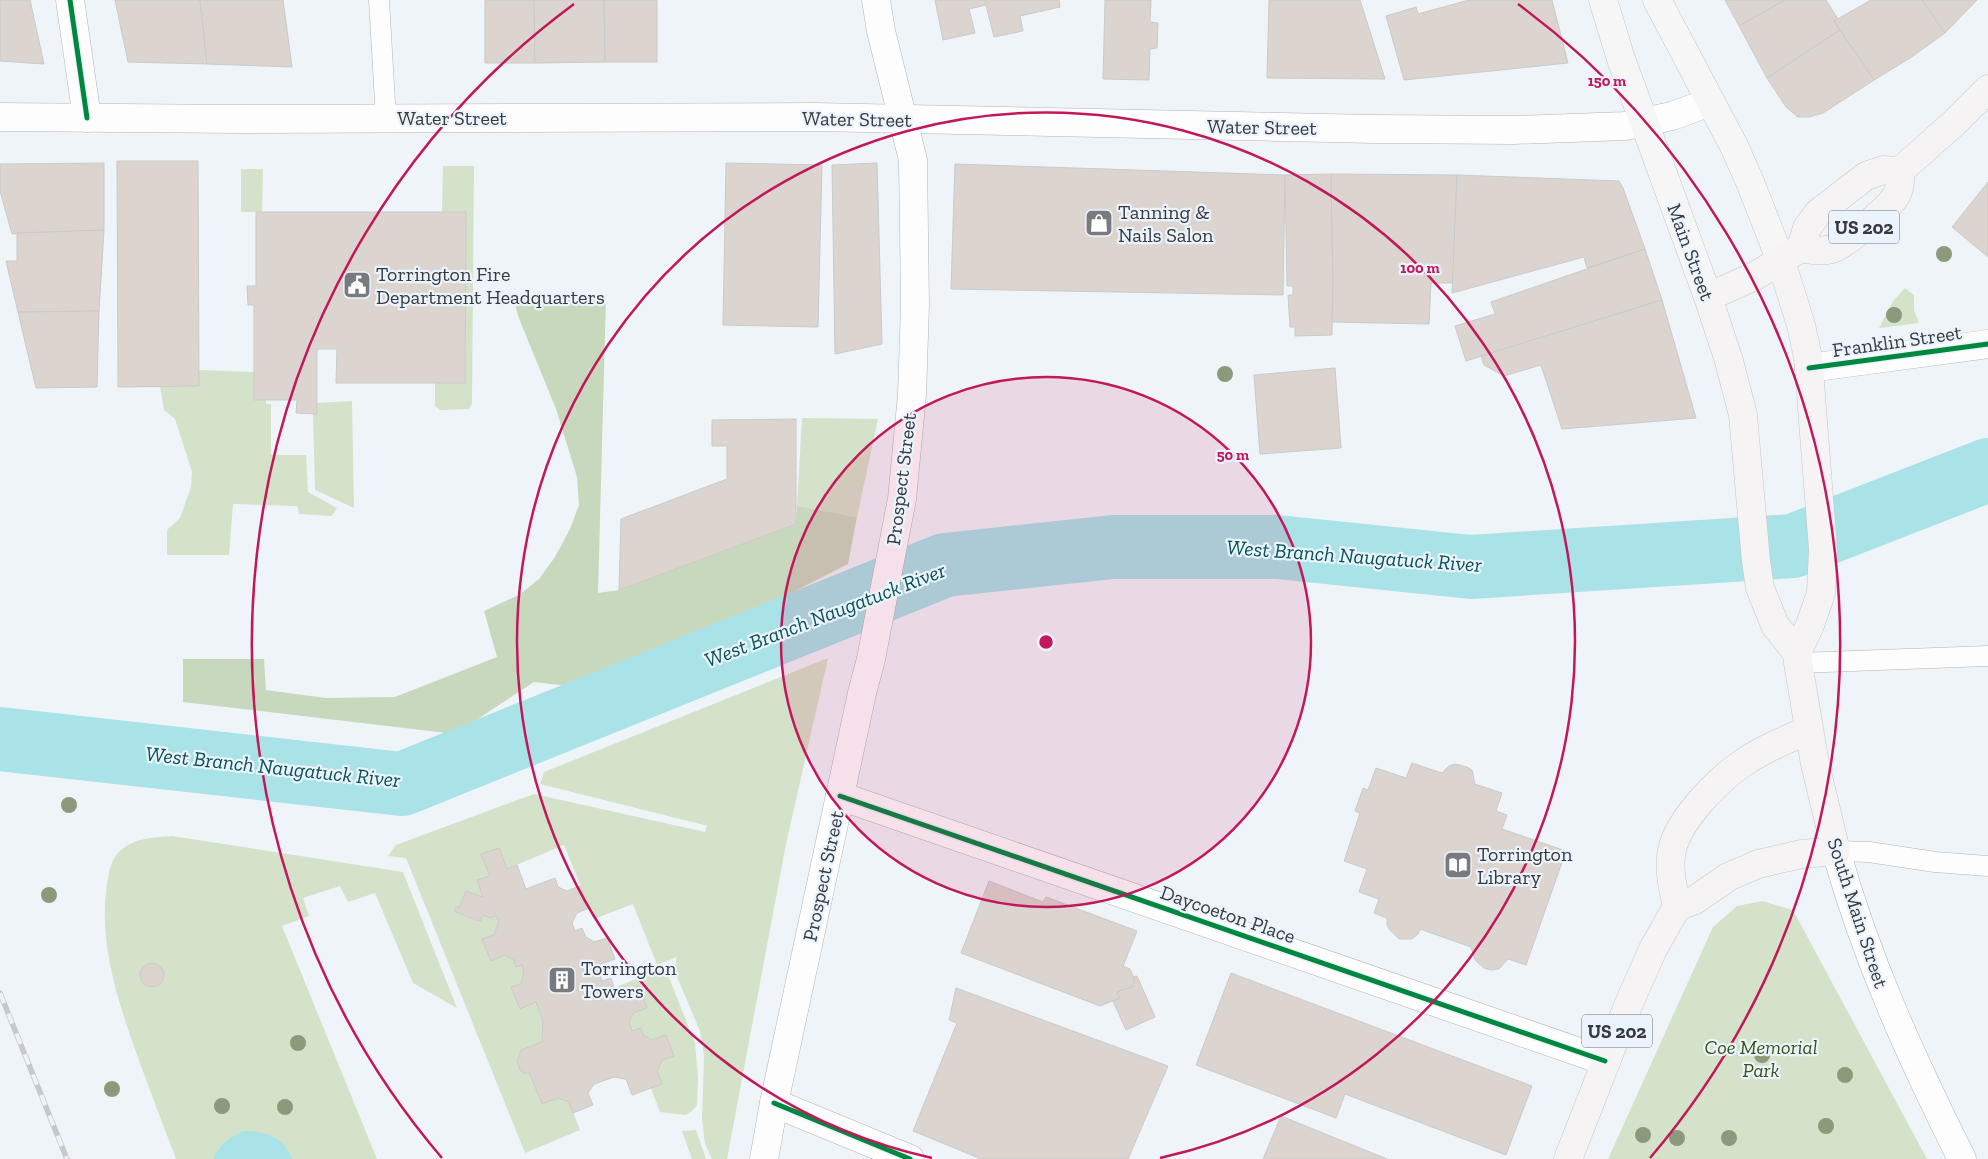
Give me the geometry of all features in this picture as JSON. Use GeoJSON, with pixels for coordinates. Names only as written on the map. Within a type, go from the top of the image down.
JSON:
{"type":"FeatureCollection","features":[{"type":"Feature","properties":{"kind":"highway"},"geometry":{"type":"LineString","coordinates":[[1900,171],[1954,123],[1988,89]]}},
{"type":"Feature","properties":{"kind":"highway","name":"US 202"},"geometry":{"type":"LineString","coordinates":[[1883,170],[1900,171],[1900,186],[1896,197],[1852,238],[1828,250],[1791,254],[1818,212],[1866,176],[1883,170]]}},
{"type":"Feature","properties":{"kind":"highway"},"geometry":{"type":"LineString","coordinates":[[1708,297],[1755,276],[1791,254],[1794,299],[1805,342],[1812,395],[1824,570],[1818,604],[1798,658]]}},
{"type":"Feature","properties":{"kind":"highway","name":"Main Street"},"geometry":{"type":"LineString","coordinates":[[1708,297],[1741,405],[1746,434],[1752,510]]}},
{"type":"Feature","properties":{"kind":"highway","name":"South Main Street"},"geometry":{"type":"LineString","coordinates":[[1752,510],[1758,579],[1770,616],[1798,658],[1809,730],[1836,851]]}},
{"type":"Feature","properties":{"kind":"highway"},"geometry":{"type":"LineString","coordinates":[[1809,730],[1762,751],[1741,764],[1705,797],[1686,819],[1678,832],[1672,851],[1671,866],[1677,907],[1695,900],[1728,877],[1758,864],[1802,854],[1836,851]]}},
{"type":"Feature","properties":{"kind":"highway","name":"US 202"},"geometry":{"type":"LineString","coordinates":[[1568,1159],[1605,1061],[1649,958],[1677,907]]}},
{"type":"Feature","properties":{"kind":"main road"},"geometry":{"type":"LineString","coordinates":[[70,0],[88,118]]}},
{"type":"Feature","properties":{"kind":"main road","name":"Prospect Street"},"geometry":{"type":"LineString","coordinates":[[764,1159],[774,1103],[862,693],[871,659],[902,499],[912,394],[915,305],[913,160],[881,31],[876,0]]}},
{"type":"Feature","properties":{"kind":"main road","name":"Main Street"},"geometry":{"type":"LineString","coordinates":[[1602,0],[1708,297]]}},
{"type":"Feature","properties":{"kind":"main road"},"geometry":{"type":"LineString","coordinates":[[1657,0],[1747,175],[1791,254]]}},
{"type":"Feature","properties":{"kind":"main road","name":"Water Street"},"geometry":{"type":"LineString","coordinates":[[0,117],[386,119],[815,117],[1454,130],[1574,129],[1644,122],[1672,116],[1710,102]]}},
{"type":"Feature","properties":{"kind":"main road","name":"Franklin Street"},"geometry":{"type":"LineString","coordinates":[[1809,368],[1988,344]]}},
{"type":"Feature","properties":{"kind":"main road","name":"Daycoeton Place"},"geometry":{"type":"LineString","coordinates":[[840,796],[1605,1061]]}},
{"type":"Feature","properties":{"kind":"main road","name":"South Main Street"},"geometry":{"type":"LineString","coordinates":[[1836,851],[1858,925],[1881,986],[1962,1159]]}},
{"type":"Feature","properties":{"kind":"main road"},"geometry":{"type":"LineString","coordinates":[[774,1103],[910,1159]]}},
{"type":"Feature","properties":{"kind":"lane"},"geometry":{"type":"LineString","coordinates":[[379,0],[386,119]]}},
{"type":"Feature","properties":{"kind":"lane"},"geometry":{"type":"LineString","coordinates":[[1798,658],[1988,656]]}},
{"type":"Feature","properties":{"kind":"lane"},"geometry":{"type":"LineString","coordinates":[[1836,851],[1869,852],[1935,862],[1988,866]]}},
{"type":"Feature","properties":{"kind":"green space"},"geometry":{"type":"Polygon","coordinates":[[[443,166],[474,166],[472,403],[469,409],[440,410],[435,406],[435,383],[465,383],[466,213],[442,212],[443,166]]]}},
{"type":"Feature","properties":{"kind":"green space"},"geometry":{"type":"Polygon","coordinates":[[[241,169],[263,169],[262,212],[241,212],[241,169]]]}},
{"type":"Feature","properties":{"kind":"green space"},"geometry":{"type":"Polygon","coordinates":[[[1905,288],[1914,295],[1914,310],[1919,323],[1879,328],[1893,301],[1905,288]]]}},
{"type":"Feature","properties":{"kind":"green space"},"geometry":{"type":"Polygon","coordinates":[[[513,295],[606,296],[598,593],[619,590],[796,524],[797,506],[857,517],[848,564],[601,690],[534,682],[455,734],[183,702],[183,659],[264,659],[266,690],[326,698],[395,697],[497,657],[484,611],[519,595],[539,579],[555,557],[570,529],[579,505],[577,477],[556,409],[518,316],[513,295]]]}},
{"type":"Feature","properties":{"kind":"green space"},"geometry":{"type":"Polygon","coordinates":[[[199,370],[254,372],[254,400],[266,400],[266,404],[271,404],[271,455],[306,455],[308,492],[337,508],[332,516],[299,514],[297,506],[233,504],[229,555],[167,555],[167,530],[180,518],[191,487],[192,472],[175,419],[164,410],[160,386],[199,370]]]}},
{"type":"Feature","properties":{"kind":"green space"},"geometry":{"type":"Polygon","coordinates":[[[352,401],[354,508],[315,490],[313,413],[317,403],[352,401]]]}},
{"type":"Feature","properties":{"kind":"green space"},"geometry":{"type":"Polygon","coordinates":[[[802,418],[878,419],[857,517],[797,506],[802,418]]]}},
{"type":"Feature","properties":{"kind":"green space"},"geometry":{"type":"Polygon","coordinates":[[[828,658],[786,844],[727,1159],[712,1159],[705,1144],[702,1119],[704,1056],[700,1031],[674,970],[677,957],[657,965],[633,904],[594,919],[564,845],[507,869],[499,848],[481,854],[490,876],[478,880],[483,897],[466,891],[459,908],[456,906],[454,911],[480,923],[483,915],[491,918],[496,916],[499,921],[494,935],[483,939],[491,961],[505,955],[514,960],[516,967],[522,965],[524,972],[521,984],[511,988],[520,1009],[536,1002],[543,1021],[542,1042],[521,1050],[517,1061],[518,1064],[523,1072],[530,1074],[542,1104],[558,1098],[569,1102],[580,1130],[525,1153],[406,858],[388,856],[396,845],[534,794],[705,832],[707,826],[540,784],[544,772],[828,658]]]}},
{"type":"Feature","properties":{"kind":"green space"},"geometry":{"type":"Polygon","coordinates":[[[172,836],[403,872],[457,1008],[413,983],[375,893],[348,902],[340,886],[303,898],[309,916],[282,926],[377,1159],[176,1159],[123,1014],[112,971],[105,928],[107,884],[113,861],[118,853],[132,843],[172,836]]]}},
{"type":"Feature","properties":{"kind":"green space","name":"Coe Memorial Park"},"geometry":{"type":"Polygon","coordinates":[[[1762,901],[1793,910],[1927,1159],[1608,1159],[1713,927],[1737,906],[1762,901]]]}},
{"type":"Feature","properties":{"kind":"green space"},"geometry":{"type":"Polygon","coordinates":[[[652,973],[668,975],[695,1043],[698,1078],[697,1105],[686,1115],[660,1112],[651,1088],[662,1084],[657,1071],[662,1060],[674,1055],[666,1035],[652,1040],[643,1035],[641,1028],[632,1031],[629,1022],[633,1013],[647,1008],[639,986],[622,992],[616,987],[652,973]]]}},
{"type":"Feature","properties":{"kind":"green space"},"geometry":{"type":"Polygon","coordinates":[[[696,1130],[706,1159],[692,1159],[682,1131],[696,1130]]]}},
{"type":"Feature","properties":{"kind":"water"},"geometry":{"type":"Polygon","coordinates":[[[244,1131],[260,1132],[279,1140],[289,1151],[292,1159],[213,1159],[218,1149],[234,1136],[244,1131]]]}},
{"type":"Feature","properties":{"kind":"building"},"geometry":{"type":"Polygon","coordinates":[[[0,0],[30,0],[44,64],[0,61],[0,0]]]}},
{"type":"Feature","properties":{"kind":"building"},"geometry":{"type":"Polygon","coordinates":[[[115,0],[200,0],[207,64],[128,62],[115,0]]]}},
{"type":"Feature","properties":{"kind":"building"},"geometry":{"type":"Polygon","coordinates":[[[200,0],[283,0],[292,67],[207,64],[200,0]]]}},
{"type":"Feature","properties":{"kind":"building"},"geometry":{"type":"Polygon","coordinates":[[[485,0],[534,0],[535,63],[485,63],[485,0]]]}},
{"type":"Feature","properties":{"kind":"building"},"geometry":{"type":"Polygon","coordinates":[[[534,0],[604,0],[605,62],[535,63],[534,0]]]}},
{"type":"Feature","properties":{"kind":"building"},"geometry":{"type":"Polygon","coordinates":[[[604,0],[657,0],[657,62],[605,62],[604,0]]]}},
{"type":"Feature","properties":{"kind":"building"},"geometry":{"type":"Polygon","coordinates":[[[935,0],[1059,0],[1060,7],[1020,16],[1023,31],[994,37],[986,5],[969,9],[975,33],[943,40],[935,0]]]}},
{"type":"Feature","properties":{"kind":"building"},"geometry":{"type":"Polygon","coordinates":[[[1105,0],[1151,0],[1150,22],[1158,23],[1157,48],[1150,49],[1149,80],[1103,79],[1105,0]]]}},
{"type":"Feature","properties":{"kind":"building"},"geometry":{"type":"Polygon","coordinates":[[[1269,0],[1360,0],[1385,79],[1267,78],[1269,0]]]}},
{"type":"Feature","properties":{"kind":"building"},"geometry":{"type":"Polygon","coordinates":[[[1469,0],[1552,0],[1568,63],[1404,80],[1386,16],[1416,7],[1418,14],[1469,0]]]}},
{"type":"Feature","properties":{"kind":"building"},"geometry":{"type":"Polygon","coordinates":[[[1725,0],[1785,0],[1739,26],[1725,0]]]}},
{"type":"Feature","properties":{"kind":"building"},"geometry":{"type":"Polygon","coordinates":[[[1785,0],[1826,0],[1838,19],[1834,21],[1840,30],[1767,78],[1739,26],[1785,0]]]}},
{"type":"Feature","properties":{"kind":"building"},"geometry":{"type":"Polygon","coordinates":[[[1871,0],[1922,0],[1945,33],[1910,58],[1874,80],[1834,21],[1871,0]]]}},
{"type":"Feature","properties":{"kind":"building"},"geometry":{"type":"Polygon","coordinates":[[[1922,0],[1977,0],[1945,33],[1922,0]]]}},
{"type":"Feature","properties":{"kind":"building"},"geometry":{"type":"Polygon","coordinates":[[[1840,30],[1874,80],[1823,113],[1809,117],[1798,117],[1786,107],[1767,78],[1840,30]]]}},
{"type":"Feature","properties":{"kind":"building"},"geometry":{"type":"Polygon","coordinates":[[[117,161],[198,161],[199,386],[118,387],[117,161]]]}},
{"type":"Feature","properties":{"kind":"building"},"geometry":{"type":"Polygon","coordinates":[[[104,163],[104,230],[12,234],[0,191],[0,164],[104,163]]]}},
{"type":"Feature","properties":{"kind":"building"},"geometry":{"type":"Polygon","coordinates":[[[726,163],[822,165],[818,327],[723,325],[726,163]]]}},
{"type":"Feature","properties":{"kind":"building"},"geometry":{"type":"Polygon","coordinates":[[[877,163],[882,344],[835,354],[832,165],[877,163]]]}},
{"type":"Feature","properties":{"kind":"building"},"geometry":{"type":"Polygon","coordinates":[[[955,164],[1285,175],[1283,295],[951,289],[955,164]]]}},
{"type":"Feature","properties":{"kind":"building"},"geometry":{"type":"Polygon","coordinates":[[[1331,174],[1332,335],[1295,336],[1295,327],[1290,327],[1288,295],[1293,295],[1293,286],[1287,286],[1285,175],[1331,174]]]}},
{"type":"Feature","properties":{"kind":"building"},"geometry":{"type":"Polygon","coordinates":[[[1331,174],[1457,175],[1453,283],[1431,283],[1429,324],[1332,322],[1331,174]]]}},
{"type":"Feature","properties":{"kind":"building"},"geometry":{"type":"Polygon","coordinates":[[[1457,175],[1619,181],[1645,249],[1587,268],[1584,257],[1452,293],[1457,175]]]}},
{"type":"Feature","properties":{"kind":"building"},"geometry":{"type":"Polygon","coordinates":[[[1988,182],[1988,257],[1952,227],[1988,182]]]}},
{"type":"Feature","properties":{"kind":"building"},"geometry":{"type":"Polygon","coordinates":[[[256,212],[466,212],[465,383],[336,383],[337,349],[317,349],[317,414],[296,413],[297,400],[254,400],[254,305],[248,305],[247,286],[256,286],[256,212]]]}},
{"type":"Feature","properties":{"kind":"building"},"geometry":{"type":"Polygon","coordinates":[[[104,230],[99,311],[18,312],[6,261],[17,261],[17,233],[104,230]]]}},
{"type":"Feature","properties":{"kind":"building"},"geometry":{"type":"Polygon","coordinates":[[[1645,249],[1662,300],[1466,361],[1455,326],[1495,314],[1491,302],[1645,249]]]}},
{"type":"Feature","properties":{"kind":"building"},"geometry":{"type":"Polygon","coordinates":[[[1662,300],[1696,418],[1562,429],[1541,365],[1504,376],[1484,365],[1481,356],[1662,300]]]}},
{"type":"Feature","properties":{"kind":"building"},"geometry":{"type":"Polygon","coordinates":[[[99,311],[97,387],[36,388],[18,312],[99,311]]]}},
{"type":"Feature","properties":{"kind":"building"},"geometry":{"type":"Polygon","coordinates":[[[1335,368],[1341,448],[1260,454],[1254,375],[1335,368]]]}},
{"type":"Feature","properties":{"kind":"building"},"geometry":{"type":"Polygon","coordinates":[[[796,419],[796,524],[619,590],[621,519],[727,479],[727,446],[712,446],[712,420],[796,419]]]}},
{"type":"Feature","properties":{"kind":"building","name":"Torrington Library"},"geometry":{"type":"Polygon","coordinates":[[[1412,763],[1442,773],[1449,766],[1455,764],[1467,767],[1472,770],[1475,784],[1502,793],[1496,811],[1507,815],[1502,829],[1566,851],[1526,965],[1508,959],[1499,969],[1491,970],[1484,968],[1475,960],[1471,947],[1420,929],[1418,934],[1412,939],[1399,939],[1389,929],[1387,918],[1374,913],[1379,899],[1359,892],[1367,869],[1344,861],[1360,813],[1355,811],[1363,788],[1368,790],[1376,768],[1406,778],[1412,763]]]}},
{"type":"Feature","properties":{"kind":"building","name":"Torrington Towers"},"geometry":{"type":"Polygon","coordinates":[[[499,848],[507,869],[517,865],[526,889],[555,878],[558,887],[567,891],[580,886],[589,908],[577,913],[572,923],[575,931],[582,928],[586,937],[594,942],[607,938],[615,959],[597,966],[602,981],[611,978],[614,987],[622,992],[639,986],[647,1008],[633,1013],[629,1022],[632,1031],[641,1028],[643,1035],[652,1040],[666,1035],[674,1056],[662,1060],[657,1071],[662,1084],[632,1095],[626,1079],[614,1077],[594,1084],[588,1093],[593,1105],[573,1113],[569,1102],[558,1098],[542,1104],[530,1074],[520,1070],[517,1061],[521,1050],[542,1042],[543,1021],[536,1002],[520,1009],[511,987],[521,984],[524,972],[522,965],[516,967],[514,960],[505,955],[491,961],[482,939],[494,935],[499,921],[496,916],[491,918],[483,915],[480,922],[454,911],[456,906],[459,908],[466,891],[483,897],[477,880],[490,876],[481,854],[499,848]]]}},
{"type":"Feature","properties":{"kind":"building"},"geometry":{"type":"Polygon","coordinates":[[[989,881],[1043,902],[1046,897],[1137,931],[1123,966],[1130,969],[1135,981],[1132,987],[1117,992],[1120,998],[1100,1006],[961,953],[989,881]]]}},
{"type":"Feature","properties":{"kind":"building"},"geometry":{"type":"Polygon","coordinates":[[[152,963],[157,964],[163,970],[163,980],[157,986],[152,987],[147,986],[141,980],[140,975],[141,970],[147,964],[152,963]]]}},
{"type":"Feature","properties":{"kind":"building"},"geometry":{"type":"Polygon","coordinates":[[[1231,973],[1532,1086],[1506,1155],[1345,1094],[1336,1118],[1196,1065],[1231,973]]]}},
{"type":"Feature","properties":{"kind":"building"},"geometry":{"type":"Polygon","coordinates":[[[1137,976],[1155,1017],[1126,1030],[1113,1001],[1120,998],[1117,992],[1132,987],[1135,981],[1133,977],[1137,976]]]}},
{"type":"Feature","properties":{"kind":"building"},"geometry":{"type":"Polygon","coordinates":[[[956,988],[1168,1066],[1128,1159],[981,1159],[913,1131],[957,1023],[949,1020],[956,988]]]}},
{"type":"Feature","properties":{"kind":"building"},"geometry":{"type":"Polygon","coordinates":[[[1281,1116],[1387,1159],[1263,1159],[1281,1116]]]}},
{"type":"Feature","properties":{"kind":"waterway","name":"West Branch Naugatuck River"},"geometry":{"type":"LineString","coordinates":[[0,739],[402,784],[945,565],[1113,547],[1277,547],[1471,567],[1793,546],[1988,470]]}},
{"type":"Feature","properties":{"kind":"railway"},"geometry":{"type":"LineString","coordinates":[[0,993],[67,1159]]}},
{"type":"Feature","properties":{"kind":"cycle path"},"geometry":{"type":"LineString","coordinates":[[70,0],[87,118]]}},
{"type":"Feature","properties":{"kind":"cycle path"},"geometry":{"type":"LineString","coordinates":[[1809,368],[1988,344]]}},
{"type":"Feature","properties":{"kind":"cycle path"},"geometry":{"type":"LineString","coordinates":[[840,796],[1605,1061]]}},
{"type":"Feature","properties":{"kind":"cycle path"},"geometry":{"type":"LineString","coordinates":[[774,1103],[910,1159]]}},
{"type":"Feature","properties":{"kind":"place","name":"Tanning & Nails Salon"},"geometry":{"type":"Point","coordinates":[1099,223]}},
{"type":"Feature","properties":{"kind":"place","name":"Torrington Fire Department Headquarters"},"geometry":{"type":"Point","coordinates":[357,285]}},
{"type":"Feature","properties":{"kind":"place","name":"Torrington Library"},"geometry":{"type":"Point","coordinates":[1458,865]}},
{"type":"Feature","properties":{"kind":"place","name":"Torrington Towers"},"geometry":{"type":"Point","coordinates":[562,980]}}]}
